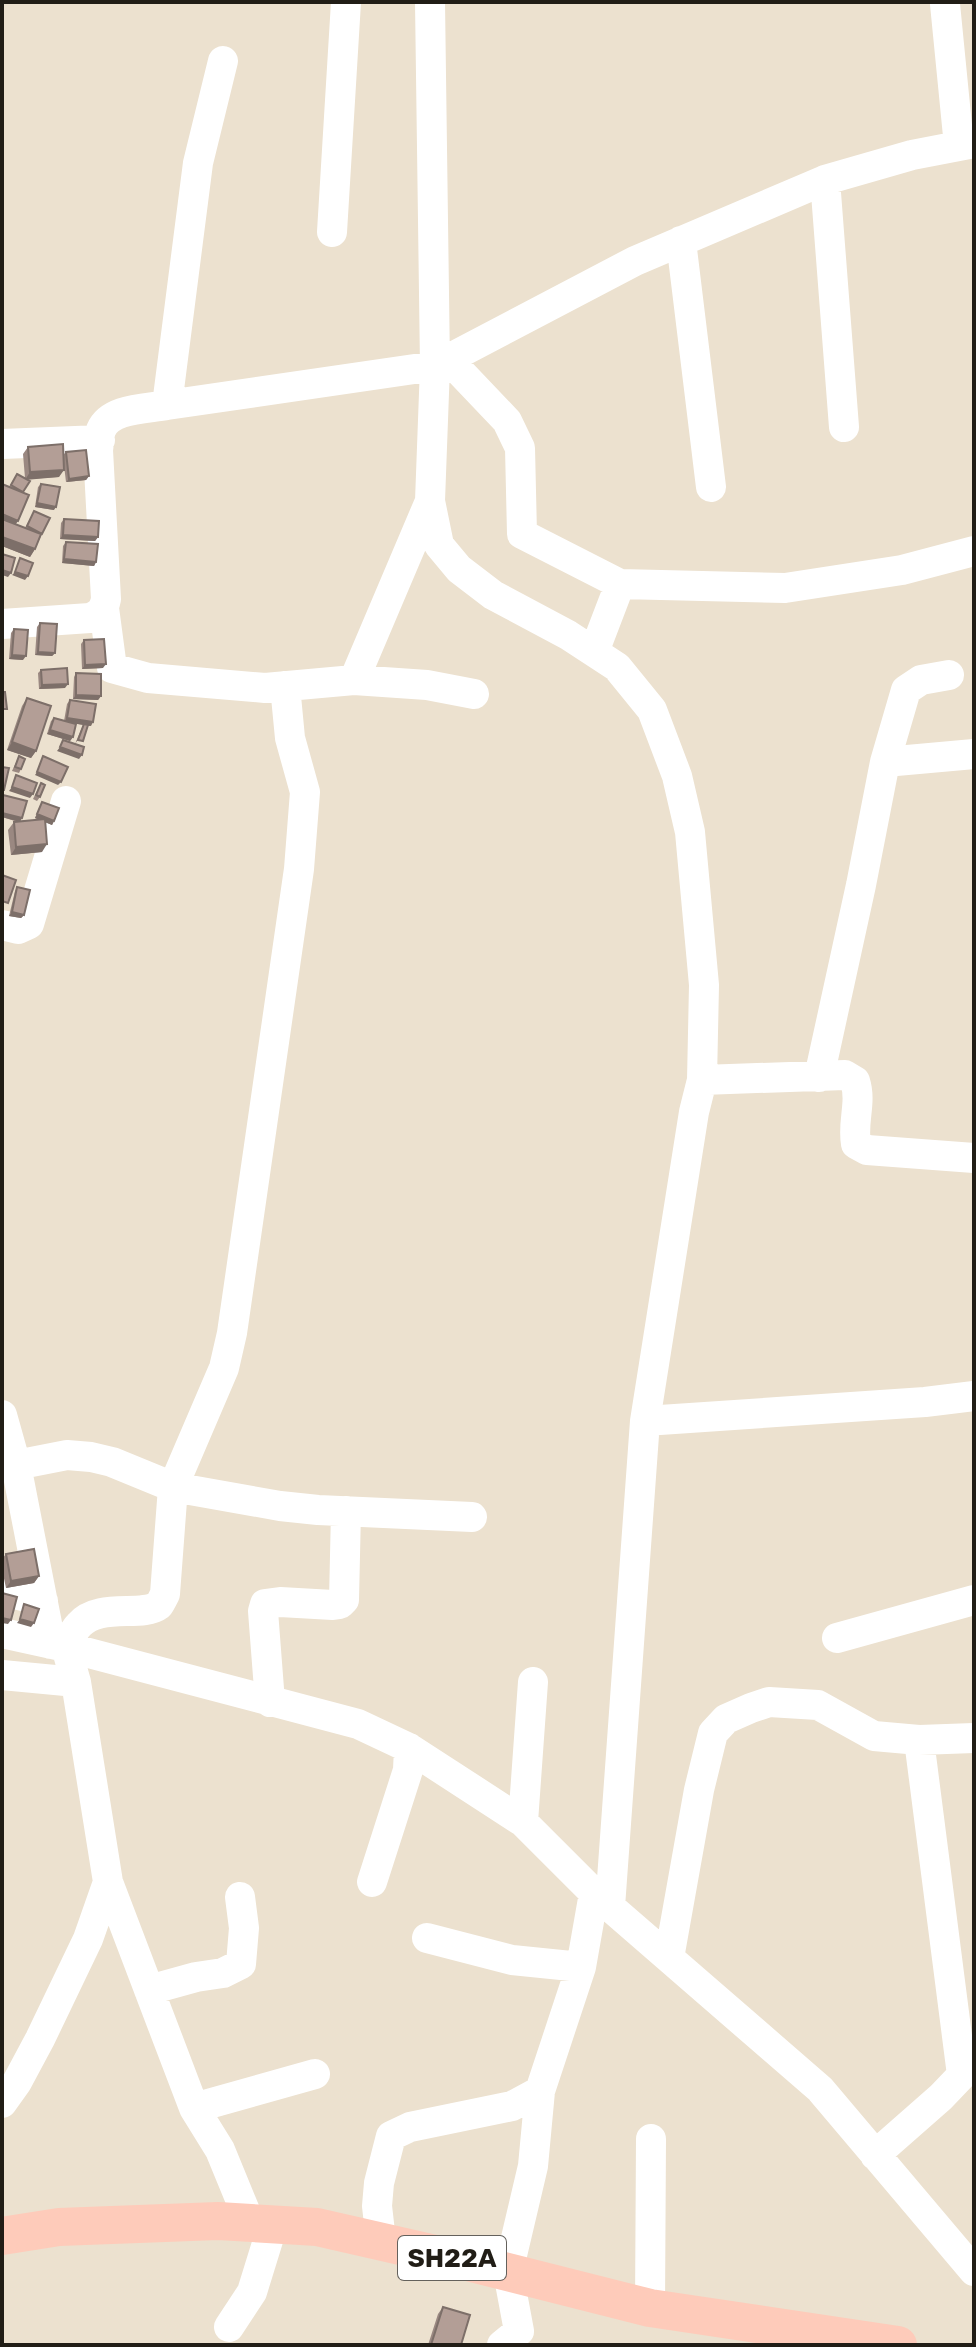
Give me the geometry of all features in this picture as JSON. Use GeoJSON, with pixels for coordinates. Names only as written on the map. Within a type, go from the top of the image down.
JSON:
{"type":"FeatureCollection","features":[{"type":"Feature","properties":{"kind":"main road","name":"SH22A"},"geometry":{"type":"LineString","coordinates":[[2,2236],[59,2227],[218,2221],[317,2227],[650,2308],[898,2345]]}},
{"type":"Feature","properties":{"kind":"street"},"geometry":{"type":"LineString","coordinates":[[332,232],[346,2]]}},
{"type":"Feature","properties":{"kind":"street"},"geometry":{"type":"LineString","coordinates":[[430,2],[442,363],[430,501],[439,545],[459,569],[493,595],[568,635],[617,667],[652,710],[677,776],[690,832],[704,985],[702,1080],[694,1112],[645,1421],[602,1900],[540,2091],[533,2166],[508,2272],[515,2340]]}},
{"type":"Feature","properties":{"kind":"street"},"geometry":{"type":"LineString","coordinates":[[474,694],[427,685],[354,680],[265,688],[148,678],[112,668],[104,608],[98,450],[101,430],[110,418],[124,412],[442,363],[635,261],[825,180],[912,155],[966,144],[963,77],[945,4]]}},
{"type":"Feature","properties":{"kind":"street"},"geometry":{"type":"LineString","coordinates":[[167,405],[198,163],[223,61]]}},
{"type":"Feature","properties":{"kind":"street"},"geometry":{"type":"LineString","coordinates":[[825,180],[844,427]]}},
{"type":"Feature","properties":{"kind":"street"},"geometry":{"type":"LineString","coordinates":[[681,241],[711,487]]}},
{"type":"Feature","properties":{"kind":"street"},"geometry":{"type":"LineString","coordinates":[[442,363],[507,421],[520,448],[522,534],[620,584],[785,588],[902,570],[974,551]]}},
{"type":"Feature","properties":{"kind":"street"},"geometry":{"type":"LineString","coordinates":[[2,444],[100,440]]}},
{"type":"Feature","properties":{"kind":"street"},"geometry":{"type":"LineString","coordinates":[[354,680],[430,501]]}},
{"type":"Feature","properties":{"kind":"street"},"geometry":{"type":"LineString","coordinates":[[594,652],[620,584]]}},
{"type":"Feature","properties":{"kind":"street"},"geometry":{"type":"LineString","coordinates":[[2,624],[90,618],[104,608]]}},
{"type":"Feature","properties":{"kind":"street"},"geometry":{"type":"LineString","coordinates":[[819,1077],[885,762],[906,690],[921,680],[949,675]]}},
{"type":"Feature","properties":{"kind":"street"},"geometry":{"type":"LineString","coordinates":[[58,1646],[92,1615],[146,1610],[160,1605],[165,1594],[173,1487],[224,1368],[232,1333],[299,869],[305,792],[290,738],[285,686]]}},
{"type":"Feature","properties":{"kind":"street"},"geometry":{"type":"LineString","coordinates":[[885,762],[974,754]]}},
{"type":"Feature","properties":{"kind":"street"},"geometry":{"type":"LineString","coordinates":[[2,925],[18,929],[29,924],[66,801]]}},
{"type":"Feature","properties":{"kind":"street"},"geometry":{"type":"LineString","coordinates":[[702,1080],[845,1075],[855,1081],[859,1094],[853,1128],[856,1144],[867,1150],[974,1158]]}},
{"type":"Feature","properties":{"kind":"street"},"geometry":{"type":"LineString","coordinates":[[645,1421],[974,1396]]}},
{"type":"Feature","properties":{"kind":"street"},"geometry":{"type":"LineString","coordinates":[[2,1415],[16,1465],[43,1601],[58,1646],[76,1682],[108,1882],[194,2108],[262,2224],[252,2292],[229,2327]]}},
{"type":"Feature","properties":{"kind":"street"},"geometry":{"type":"LineString","coordinates":[[16,1465],[67,1455],[91,1457],[112,1462],[173,1487],[280,1506],[472,1517]]}},
{"type":"Feature","properties":{"kind":"street"},"geometry":{"type":"LineString","coordinates":[[270,1702],[265,1604],[333,1605],[344,1600],[346,1511]]}},
{"type":"Feature","properties":{"kind":"street"},"geometry":{"type":"LineString","coordinates":[[2,1591],[43,1601]]}},
{"type":"Feature","properties":{"kind":"street"},"geometry":{"type":"LineString","coordinates":[[837,1638],[974,1600]]}},
{"type":"Feature","properties":{"kind":"street"},"geometry":{"type":"LineString","coordinates":[[2,1633],[358,1724],[409,1748],[523,1822],[602,1900],[820,2089],[974,2271]]}},
{"type":"Feature","properties":{"kind":"street"},"geometry":{"type":"LineString","coordinates":[[2,1675],[76,1682]]}},
{"type":"Feature","properties":{"kind":"street"},"geometry":{"type":"LineString","coordinates":[[523,1822],[533,1682]]}},
{"type":"Feature","properties":{"kind":"street"},"geometry":{"type":"LineString","coordinates":[[669,1958],[702,1776],[713,1733],[726,1719],[769,1702],[818,1705],[874,1736],[919,1740],[974,1738]]}},
{"type":"Feature","properties":{"kind":"street"},"geometry":{"type":"LineString","coordinates":[[875,2155],[962,2075],[919,1740]]}},
{"type":"Feature","properties":{"kind":"street"},"geometry":{"type":"LineString","coordinates":[[372,1882],[408,1770],[409,1748]]}},
{"type":"Feature","properties":{"kind":"street"},"geometry":{"type":"LineString","coordinates":[[2,2103],[40,2039],[88,1939],[108,1882]]}},
{"type":"Feature","properties":{"kind":"street"},"geometry":{"type":"LineString","coordinates":[[149,1990],[223,1973],[241,1964],[244,1928],[240,1897]]}},
{"type":"Feature","properties":{"kind":"street"},"geometry":{"type":"LineString","coordinates":[[427,1938],[512,1960],[581,1967]]}},
{"type":"Feature","properties":{"kind":"street"},"geometry":{"type":"LineString","coordinates":[[194,2108],[315,2074]]}},
{"type":"Feature","properties":{"kind":"street"},"geometry":{"type":"LineString","coordinates":[[381,2241],[377,2206],[379,2183],[391,2136],[410,2127],[512,2106],[540,2091]]}},
{"type":"Feature","properties":{"kind":"street"},"geometry":{"type":"LineString","coordinates":[[650,2308],[651,2139]]}},
{"type":"Feature","properties":{"kind":"building"},"geometry":{"type":"Polygon","coordinates":[[[63,444],[64,470],[30,472],[28,447],[63,444]]]}},
{"type":"Feature","properties":{"kind":"building"},"geometry":{"type":"Polygon","coordinates":[[[86,450],[89,476],[69,479],[66,452],[86,450]]]}},
{"type":"Feature","properties":{"kind":"building"},"geometry":{"type":"Polygon","coordinates":[[[17,474],[30,481],[23,492],[11,485],[17,474]]]}},
{"type":"Feature","properties":{"kind":"building"},"geometry":{"type":"Polygon","coordinates":[[[2,484],[29,495],[18,521],[2,514],[2,484]]]}},
{"type":"Feature","properties":{"kind":"building"},"geometry":{"type":"Polygon","coordinates":[[[41,484],[60,487],[56,507],[37,503],[41,484]]]}},
{"type":"Feature","properties":{"kind":"building"},"geometry":{"type":"Polygon","coordinates":[[[34,511],[50,518],[42,534],[27,526],[34,511]]]}},
{"type":"Feature","properties":{"kind":"building"},"geometry":{"type":"Polygon","coordinates":[[[2,519],[41,534],[35,549],[2,537],[2,519]]]}},
{"type":"Feature","properties":{"kind":"building"},"geometry":{"type":"Polygon","coordinates":[[[64,519],[99,521],[98,537],[63,535],[64,519]]]}},
{"type":"Feature","properties":{"kind":"building"},"geometry":{"type":"Polygon","coordinates":[[[66,542],[98,544],[96,562],[64,559],[66,542]]]}},
{"type":"Feature","properties":{"kind":"building"},"geometry":{"type":"Polygon","coordinates":[[[2,554],[15,558],[11,573],[2,570],[2,554]]]}},
{"type":"Feature","properties":{"kind":"building"},"geometry":{"type":"Polygon","coordinates":[[[20,558],[33,563],[28,576],[15,572],[20,558]]]}},
{"type":"Feature","properties":{"kind":"building"},"geometry":{"type":"Polygon","coordinates":[[[40,623],[57,624],[55,653],[38,652],[40,623]]]}},
{"type":"Feature","properties":{"kind":"building"},"geometry":{"type":"Polygon","coordinates":[[[14,629],[28,630],[26,656],[12,655],[14,629]]]}},
{"type":"Feature","properties":{"kind":"building"},"geometry":{"type":"Polygon","coordinates":[[[104,639],[106,664],[85,665],[84,640],[104,639]]]}},
{"type":"Feature","properties":{"kind":"building"},"geometry":{"type":"Polygon","coordinates":[[[67,668],[68,684],[42,685],[41,670],[67,668]]]}},
{"type":"Feature","properties":{"kind":"building"},"geometry":{"type":"Polygon","coordinates":[[[76,673],[101,674],[101,696],[76,695],[76,673]]]}},
{"type":"Feature","properties":{"kind":"building"},"geometry":{"type":"Polygon","coordinates":[[[2,692],[5,692],[7,709],[2,709],[2,692]]]}},
{"type":"Feature","properties":{"kind":"building"},"geometry":{"type":"Polygon","coordinates":[[[27,698],[51,706],[36,751],[12,742],[27,698]]]}},
{"type":"Feature","properties":{"kind":"building"},"geometry":{"type":"Polygon","coordinates":[[[70,700],[96,704],[93,722],[67,718],[70,700]]]}},
{"type":"Feature","properties":{"kind":"building"},"geometry":{"type":"Polygon","coordinates":[[[54,718],[76,724],[73,737],[50,730],[54,718]]]}},
{"type":"Feature","properties":{"kind":"building"},"geometry":{"type":"Polygon","coordinates":[[[84,724],[88,725],[83,741],[78,740],[84,724]]]}},
{"type":"Feature","properties":{"kind":"building"},"geometry":{"type":"Polygon","coordinates":[[[63,740],[84,747],[82,755],[60,747],[63,740]]]}},
{"type":"Feature","properties":{"kind":"building"},"geometry":{"type":"Polygon","coordinates":[[[19,756],[25,759],[21,769],[15,767],[19,756]]]}},
{"type":"Feature","properties":{"kind":"building"},"geometry":{"type":"Polygon","coordinates":[[[43,756],[68,767],[61,782],[37,772],[43,756]]]}},
{"type":"Feature","properties":{"kind":"building"},"geometry":{"type":"Polygon","coordinates":[[[2,767],[9,768],[4,790],[2,790],[2,767]]]}},
{"type":"Feature","properties":{"kind":"building"},"geometry":{"type":"Polygon","coordinates":[[[16,775],[37,783],[33,794],[12,787],[16,775]]]}},
{"type":"Feature","properties":{"kind":"building"},"geometry":{"type":"Polygon","coordinates":[[[41,783],[45,785],[40,797],[36,795],[41,783]]]}},
{"type":"Feature","properties":{"kind":"building"},"geometry":{"type":"Polygon","coordinates":[[[3,795],[27,801],[22,818],[2,813],[3,795]]]}},
{"type":"Feature","properties":{"kind":"building"},"geometry":{"type":"Polygon","coordinates":[[[42,802],[59,808],[54,821],[37,814],[42,802]]]}},
{"type":"Feature","properties":{"kind":"building"},"geometry":{"type":"Polygon","coordinates":[[[45,819],[47,844],[16,847],[14,822],[45,819]]]}},
{"type":"Feature","properties":{"kind":"building"},"geometry":{"type":"Polygon","coordinates":[[[2,875],[16,880],[8,903],[2,901],[2,875]]]}},
{"type":"Feature","properties":{"kind":"building"},"geometry":{"type":"Polygon","coordinates":[[[17,887],[30,890],[24,915],[12,912],[17,887]]]}},
{"type":"Feature","properties":{"kind":"building"},"geometry":{"type":"Polygon","coordinates":[[[34,1549],[39,1576],[11,1581],[6,1554],[34,1549]]]}},
{"type":"Feature","properties":{"kind":"building"},"geometry":{"type":"Polygon","coordinates":[[[2,1593],[17,1597],[11,1620],[2,1618],[2,1593]]]}},
{"type":"Feature","properties":{"kind":"building"},"geometry":{"type":"Polygon","coordinates":[[[24,1604],[39,1609],[34,1623],[20,1619],[24,1604]]]}},
{"type":"Feature","properties":{"kind":"building"},"geometry":{"type":"Polygon","coordinates":[[[443,2307],[470,2315],[461,2345],[431,2345],[443,2307]]]}}]}
